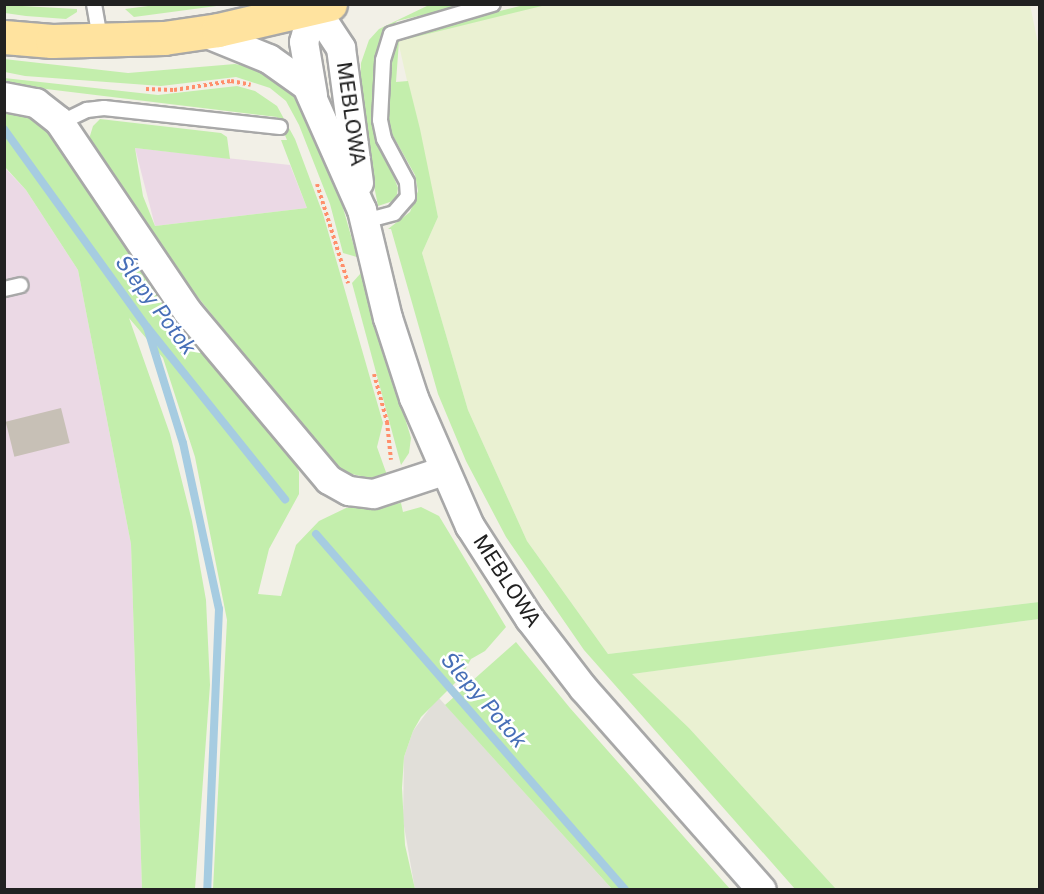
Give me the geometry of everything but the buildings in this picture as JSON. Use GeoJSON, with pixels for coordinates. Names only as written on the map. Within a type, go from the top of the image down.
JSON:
{"type":"FeatureCollection","features":[{"type":"Feature","properties":{"kind":"main road"},"geometry":{"type":"LineString","coordinates":[[4,37],[100,41],[204,33],[318,6]]}},
{"type":"Feature","properties":{"kind":"street","name":"MEBLOWA"},"geometry":{"type":"LineString","coordinates":[[318,6],[304,42],[313,96],[363,215]]}},
{"type":"Feature","properties":{"kind":"street","name":"MEBLOWA"},"geometry":{"type":"LineString","coordinates":[[318,6],[344,58],[363,215],[402,363],[444,471],[470,526],[548,642],[762,890]]}},
{"type":"Feature","properties":{"kind":"street","name":"MEBLOWA"},"geometry":{"type":"LineString","coordinates":[[204,33],[279,64],[291,71],[313,96]]}},
{"type":"Feature","properties":{"kind":"street"},"geometry":{"type":"LineString","coordinates":[[4,97],[36,102],[60,123],[188,312],[329,480],[350,491],[374,494],[444,471]]}},
{"type":"Feature","properties":{"kind":"lane"},"geometry":{"type":"LineString","coordinates":[[94,4],[100,41]]}},
{"type":"Feature","properties":{"kind":"lane"},"geometry":{"type":"LineString","coordinates":[[363,215],[394,213],[408,196],[404,173],[384,139],[380,120],[383,60],[391,34],[494,4]]}},
{"type":"Feature","properties":{"kind":"lane"},"geometry":{"type":"LineString","coordinates":[[60,123],[87,110],[104,108],[280,127]]}},
{"type":"Feature","properties":{"kind":"lane"},"geometry":{"type":"LineString","coordinates":[[4,290],[21,285]]}},
{"type":"Feature","properties":{"kind":"path"},"geometry":{"type":"LineString","coordinates":[[138,88],[174,90],[231,81],[260,88]]}},
{"type":"Feature","properties":{"kind":"path"},"geometry":{"type":"LineString","coordinates":[[315,180],[350,290]]}},
{"type":"Feature","properties":{"kind":"path"},"geometry":{"type":"LineString","coordinates":[[372,369],[385,414],[392,464]]}},
{"type":"Feature","properties":{"kind":"shaded area"},"geometry":{"type":"Polygon","coordinates":[[[135,148],[290,165],[307,208],[155,226],[135,148]]]}},
{"type":"Feature","properties":{"kind":"shaded area"},"geometry":{"type":"Polygon","coordinates":[[[4,167],[26,190],[78,270],[131,544],[142,889],[5,889],[4,167]]]}},
{"type":"Feature","properties":{"kind":"shaded area"},"geometry":{"type":"Polygon","coordinates":[[[438,697],[612,889],[415,890],[403,820],[404,757],[413,731],[438,697]]]}},
{"type":"Feature","properties":{"kind":"green space"},"geometry":{"type":"Polygon","coordinates":[[[546,4],[1030,5],[1040,53],[1039,602],[608,654],[527,541],[468,410],[422,253],[438,217],[398,41],[546,4]]]}},
{"type":"Feature","properties":{"kind":"green space"},"geometry":{"type":"Polygon","coordinates":[[[4,5],[77,9],[77,12],[66,19],[26,16],[5,13],[4,5]]]}},
{"type":"Feature","properties":{"kind":"green space"},"geometry":{"type":"Polygon","coordinates":[[[156,5],[224,5],[134,17],[125,9],[156,5]]]}},
{"type":"Feature","properties":{"kind":"green space"},"geometry":{"type":"Polygon","coordinates":[[[429,5],[465,5],[397,21],[380,40],[373,123],[398,188],[396,200],[378,206],[359,109],[361,63],[369,40],[379,29],[429,5]]]}},
{"type":"Feature","properties":{"kind":"green space"},"geometry":{"type":"Polygon","coordinates":[[[524,5],[546,5],[399,41],[396,82],[408,81],[420,129],[438,217],[422,253],[468,410],[527,541],[608,654],[1039,602],[1039,619],[632,674],[689,728],[836,889],[795,889],[584,650],[506,537],[466,461],[438,394],[391,229],[388,229],[410,212],[418,191],[415,175],[387,125],[389,61],[398,41],[410,33],[524,5]]]}},
{"type":"Feature","properties":{"kind":"green space"},"geometry":{"type":"Polygon","coordinates":[[[4,59],[128,73],[235,64],[260,69],[296,94],[336,183],[357,257],[343,253],[330,204],[299,125],[286,101],[270,88],[236,77],[161,86],[25,76],[5,72],[4,59]]]}},
{"type":"Feature","properties":{"kind":"green space"},"geometry":{"type":"Polygon","coordinates":[[[4,78],[158,95],[237,86],[255,91],[277,106],[295,139],[323,214],[383,423],[377,447],[387,475],[370,478],[347,473],[326,456],[172,265],[89,139],[93,126],[100,119],[221,133],[227,137],[230,159],[135,148],[143,196],[155,226],[307,208],[281,140],[287,140],[277,117],[5,84],[4,78]]]}},
{"type":"Feature","properties":{"kind":"green space"},"geometry":{"type":"Polygon","coordinates":[[[5,110],[29,112],[52,133],[158,295],[292,456],[299,472],[299,494],[269,549],[258,594],[281,596],[296,545],[319,521],[346,508],[401,503],[403,512],[421,507],[439,516],[506,627],[485,651],[471,659],[461,677],[421,717],[413,731],[404,757],[402,788],[405,845],[415,889],[213,889],[227,620],[195,457],[163,358],[129,318],[170,434],[192,521],[206,600],[210,685],[195,889],[142,889],[131,544],[78,270],[26,190],[5,167],[5,110]]]}},
{"type":"Feature","properties":{"kind":"green space"},"geometry":{"type":"Polygon","coordinates":[[[361,273],[411,438],[409,453],[401,465],[352,283],[361,273]]]}},
{"type":"Feature","properties":{"kind":"green space"},"geometry":{"type":"Polygon","coordinates":[[[1039,619],[1039,889],[836,889],[689,728],[631,674],[1039,619]]]}},
{"type":"Feature","properties":{"kind":"green space"},"geometry":{"type":"Polygon","coordinates":[[[516,642],[570,708],[730,889],[612,889],[445,705],[516,642]]]}},
{"type":"Feature","properties":{"kind":"waterway","name":"Ślepy Potok"},"geometry":{"type":"LineString","coordinates":[[4,129],[147,327],[285,499]]}},
{"type":"Feature","properties":{"kind":"waterway"},"geometry":{"type":"LineString","coordinates":[[147,327],[183,443],[219,609],[207,890]]}},
{"type":"Feature","properties":{"kind":"waterway","name":"Ślepy Potok"},"geometry":{"type":"LineString","coordinates":[[316,534],[625,890]]}}]}
